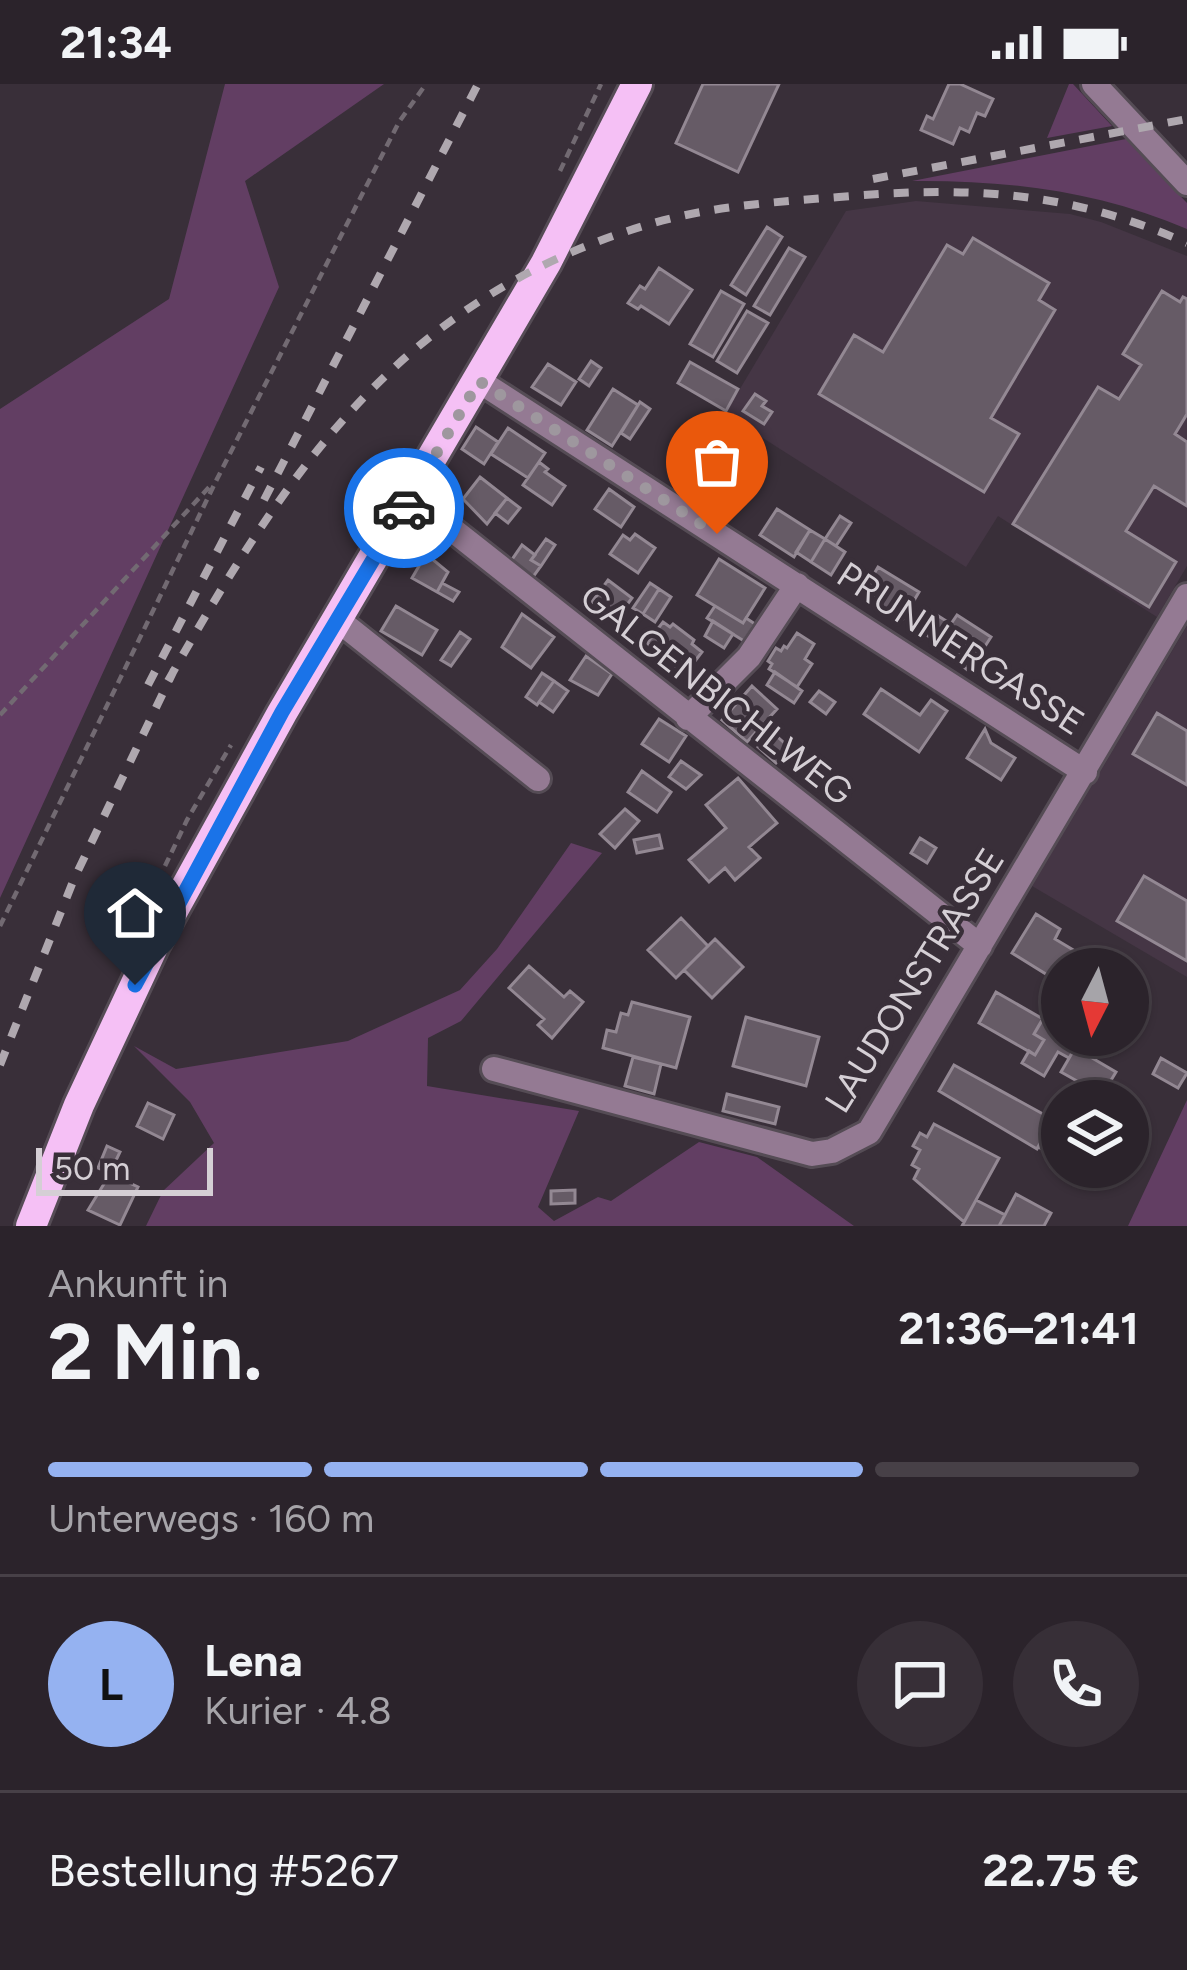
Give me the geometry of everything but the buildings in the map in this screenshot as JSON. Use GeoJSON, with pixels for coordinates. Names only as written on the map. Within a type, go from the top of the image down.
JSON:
{"type":"FeatureCollection","features":[{"type":"Feature","properties":{"kind":"main road"},"geometry":{"type":"LineString","coordinates":[[31,1226],[154,945],[282,712],[546,263],[637,84]]}},
{"type":"Feature","properties":{"kind":"street"},"geometry":{"type":"LineString","coordinates":[[1094,84],[1187,182]]}},
{"type":"Feature","properties":{"kind":"street","name":"PRUNNERGASSE"},"geometry":{"type":"LineString","coordinates":[[479,381],[1085,772]]}},
{"type":"Feature","properties":{"kind":"street","name":"GALGENBICHLWEG"},"geometry":{"type":"LineString","coordinates":[[411,496],[980,946]]}},
{"type":"Feature","properties":{"kind":"street","name":"PRUNNERGASSE"},"geometry":{"type":"LineString","coordinates":[[688,718],[749,657],[797,585]]}},
{"type":"Feature","properties":{"kind":"street","name":"LAUDONSTRASSE"},"geometry":{"type":"LineString","coordinates":[[494,1069],[812,1154],[832,1151],[869,1132],[1187,596]]}},
{"type":"Feature","properties":{"kind":"street"},"geometry":{"type":"LineString","coordinates":[[338,620],[538,779]]}},
{"type":"Feature","properties":{"kind":"path"},"geometry":{"type":"LineString","coordinates":[[0,926],[217,479],[399,122],[426,84]]}},
{"type":"Feature","properties":{"kind":"path"},"geometry":{"type":"LineString","coordinates":[[0,715],[217,479]]}},
{"type":"Feature","properties":{"kind":"shaded area"},"geometry":{"type":"Polygon","coordinates":[[[225,84],[384,84],[245,181],[279,287],[0,898],[0,409],[169,299],[225,84]]]}},
{"type":"Feature","properties":{"kind":"shaded area"},"geometry":{"type":"Polygon","coordinates":[[[1069,84],[1073,84],[1112,126],[1047,138],[1069,84]]]}},
{"type":"Feature","properties":{"kind":"shaded area"},"geometry":{"type":"Polygon","coordinates":[[[1126,139],[1187,203],[1187,229],[1120,205],[1052,190],[912,181],[1126,139]]]}},
{"type":"Feature","properties":{"kind":"shaded area"},"geometry":{"type":"Polygon","coordinates":[[[916,201],[1070,214],[1187,256],[1187,566],[1157,617],[998,516],[966,567],[725,414],[846,211],[916,201]]]}},
{"type":"Feature","properties":{"kind":"shaded area"},"geometry":{"type":"Polygon","coordinates":[[[1187,626],[1187,977],[1149,955],[1149,948],[1138,948],[1032,886],[1187,626]]]}},
{"type":"Feature","properties":{"kind":"shaded area"},"geometry":{"type":"Polygon","coordinates":[[[571,843],[602,853],[461,1021],[428,1038],[427,1086],[579,1111],[538,1207],[554,1221],[598,1197],[611,1201],[699,1142],[757,1157],[854,1226],[146,1226],[163,1191],[214,1143],[190,1102],[134,1046],[176,1069],[348,1041],[460,990],[497,949],[571,843]]]}},
{"type":"Feature","properties":{"kind":"shaded area"},"geometry":{"type":"Polygon","coordinates":[[[1187,1100],[1187,1226],[1128,1226],[1187,1100]]]}},
{"type":"Feature","properties":{"kind":"railway"},"geometry":{"type":"LineString","coordinates":[[264,500],[478,84]]}},
{"type":"Feature","properties":{"kind":"railway"},"geometry":{"type":"LineString","coordinates":[[873,179],[1187,119]]}},
{"type":"Feature","properties":{"kind":"railway"},"geometry":{"type":"LineString","coordinates":[[168,681],[259,530],[361,400],[421,345],[487,296],[563,256],[650,224],[696,213],[931,192],[1058,202],[1143,225],[1187,243]]}},
{"type":"Feature","properties":{"kind":"railway"},"geometry":{"type":"LineString","coordinates":[[148,685],[261,467]]}},
{"type":"Feature","properties":{"kind":"railway"},"geometry":{"type":"LineString","coordinates":[[0,1065],[74,879],[174,670]]}},
{"type":"Feature","properties":{"kind":"way so far"},"geometry":{"type":"LineString","coordinates":[[404,508],[479,381],[717,534]]}},
{"type":"Feature","properties":{"kind":"route"},"geometry":{"type":"LineString","coordinates":[[135,985],[282,712],[404,508]]}}]}
